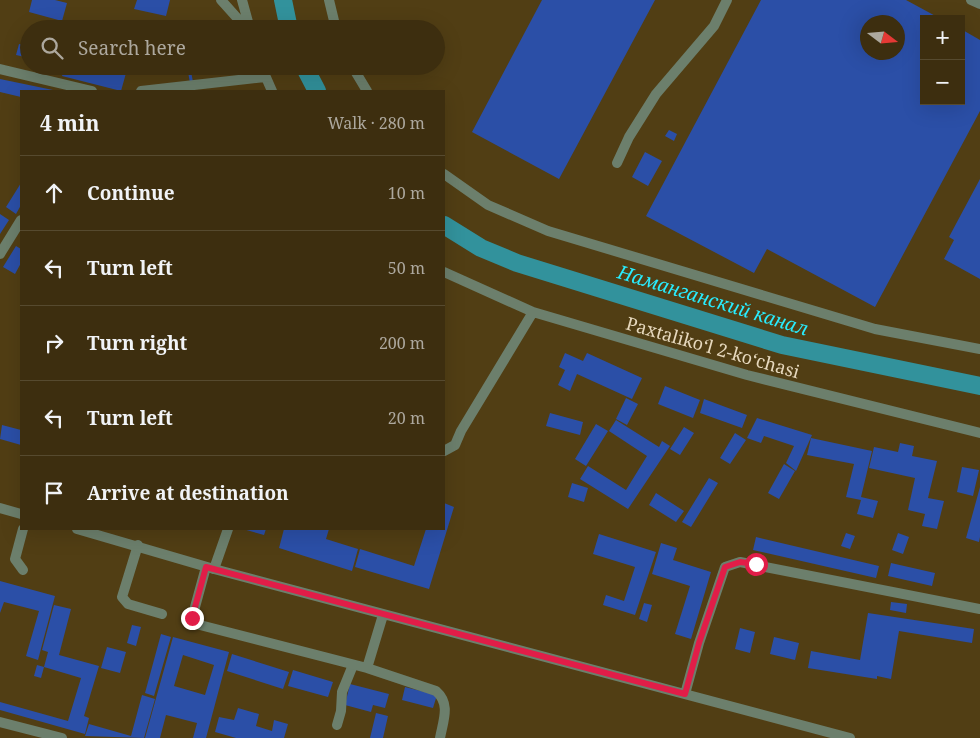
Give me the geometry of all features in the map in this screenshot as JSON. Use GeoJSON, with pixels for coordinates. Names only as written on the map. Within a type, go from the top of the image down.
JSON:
{"type":"FeatureCollection","features":[{"type":"Feature","properties":{"kind":"street"},"geometry":{"type":"LineString","coordinates":[[221,0],[240,20]]}},
{"type":"Feature","properties":{"kind":"street"},"geometry":{"type":"LineString","coordinates":[[242,0],[247,20]]}},
{"type":"Feature","properties":{"kind":"street"},"geometry":{"type":"LineString","coordinates":[[329,0],[334,20]]}},
{"type":"Feature","properties":{"kind":"street"},"geometry":{"type":"LineString","coordinates":[[617,163],[629,137],[656,94],[714,26],[727,0]]}},
{"type":"Feature","properties":{"kind":"street"},"geometry":{"type":"LineString","coordinates":[[971,0],[980,4]]}},
{"type":"Feature","properties":{"kind":"street"},"geometry":{"type":"LineString","coordinates":[[0,69],[20,74]]}},
{"type":"Feature","properties":{"kind":"street"},"geometry":{"type":"LineString","coordinates":[[25,75],[88,90]]}},
{"type":"Feature","properties":{"kind":"street"},"geometry":{"type":"LineString","coordinates":[[264,75],[271,90]]}},
{"type":"Feature","properties":{"kind":"street"},"geometry":{"type":"LineString","coordinates":[[357,75],[366,90]]}},
{"type":"Feature","properties":{"kind":"street"},"geometry":{"type":"LineString","coordinates":[[150,90],[265,78]]}},
{"type":"Feature","properties":{"kind":"street"},"geometry":{"type":"LineString","coordinates":[[445,175],[488,205],[548,231],[875,329],[980,349]]}},
{"type":"Feature","properties":{"kind":"street"},"geometry":{"type":"LineString","coordinates":[[0,254],[20,222]]}},
{"type":"Feature","properties":{"kind":"street","name":"Paxtalikoʻl 2-koʻchasi"},"geometry":{"type":"LineString","coordinates":[[445,272],[532,312],[747,375],[980,433]]}},
{"type":"Feature","properties":{"kind":"street"},"geometry":{"type":"LineString","coordinates":[[445,450],[455,445],[461,431],[532,312]]}},
{"type":"Feature","properties":{"kind":"street"},"geometry":{"type":"LineString","coordinates":[[0,508],[20,514]]}},
{"type":"Feature","properties":{"kind":"street"},"geometry":{"type":"LineString","coordinates":[[23,530],[15,559],[23,570]]}},
{"type":"Feature","properties":{"kind":"street"},"geometry":{"type":"LineString","coordinates":[[81,530],[138,545],[210,568],[383,615],[850,738]]}},
{"type":"Feature","properties":{"kind":"street"},"geometry":{"type":"LineString","coordinates":[[228,530],[210,568],[192,618],[196,624],[367,668],[436,691],[443,697],[446,709],[440,738]]}},
{"type":"Feature","properties":{"kind":"street"},"geometry":{"type":"LineString","coordinates":[[138,545],[122,597],[128,604],[162,614]]}},
{"type":"Feature","properties":{"kind":"street"},"geometry":{"type":"LineString","coordinates":[[685,694],[699,643],[725,567],[740,562],[980,609]]}},
{"type":"Feature","properties":{"kind":"street"},"geometry":{"type":"LineString","coordinates":[[367,668],[383,615]]}},
{"type":"Feature","properties":{"kind":"street"},"geometry":{"type":"LineString","coordinates":[[338,725],[342,711],[342,692],[353,665]]}},
{"type":"Feature","properties":{"kind":"street"},"geometry":{"type":"LineString","coordinates":[[0,722],[62,738]]}},
{"type":"Feature","properties":{"kind":"building"},"geometry":{"type":"Polygon","coordinates":[[[32,0],[55,0],[67,3],[62,20],[29,12],[32,0]]]}},
{"type":"Feature","properties":{"kind":"building"},"geometry":{"type":"Polygon","coordinates":[[[137,0],[170,0],[166,16],[134,9],[137,0]]]}},
{"type":"Feature","properties":{"kind":"building"},"geometry":{"type":"Polygon","coordinates":[[[542,0],[655,0],[559,179],[472,132],[542,0]]]}},
{"type":"Feature","properties":{"kind":"building"},"geometry":{"type":"Polygon","coordinates":[[[761,0],[906,0],[934,15],[920,15],[920,105],[965,105],[965,31],[980,40],[980,111],[875,307],[767,249],[754,273],[646,216],[761,0]]]}},
{"type":"Feature","properties":{"kind":"building"},"geometry":{"type":"Polygon","coordinates":[[[19,44],[20,44],[20,56],[16,55],[19,44]]]}},
{"type":"Feature","properties":{"kind":"building"},"geometry":{"type":"Polygon","coordinates":[[[62,75],[125,75],[121,90],[62,75]]]}},
{"type":"Feature","properties":{"kind":"building"},"geometry":{"type":"Polygon","coordinates":[[[189,75],[192,75],[193,82],[190,83],[189,75]]]}},
{"type":"Feature","properties":{"kind":"building"},"geometry":{"type":"Polygon","coordinates":[[[0,79],[53,90],[20,90],[20,97],[0,92],[0,79]]]}},
{"type":"Feature","properties":{"kind":"building"},"geometry":{"type":"Polygon","coordinates":[[[669,130],[677,134],[674,141],[665,136],[669,130]]]}},
{"type":"Feature","properties":{"kind":"building"},"geometry":{"type":"Polygon","coordinates":[[[645,152],[662,161],[648,186],[632,177],[645,152]]]}},
{"type":"Feature","properties":{"kind":"building"},"geometry":{"type":"Polygon","coordinates":[[[980,179],[980,279],[944,259],[954,240],[949,237],[980,179]]]}},
{"type":"Feature","properties":{"kind":"building"},"geometry":{"type":"Polygon","coordinates":[[[20,185],[20,207],[16,214],[6,207],[20,185]]]}},
{"type":"Feature","properties":{"kind":"building"},"geometry":{"type":"Polygon","coordinates":[[[0,214],[9,220],[0,234],[0,214]]]}},
{"type":"Feature","properties":{"kind":"building"},"geometry":{"type":"Polygon","coordinates":[[[16,246],[20,248],[20,265],[15,274],[3,267],[16,246]]]}},
{"type":"Feature","properties":{"kind":"building"},"geometry":{"type":"Polygon","coordinates":[[[565,353],[583,361],[587,353],[642,378],[632,399],[577,374],[570,391],[558,385],[565,370],[559,367],[565,353]]]}},
{"type":"Feature","properties":{"kind":"building"},"geometry":{"type":"Polygon","coordinates":[[[665,386],[700,400],[693,418],[658,404],[665,386]]]}},
{"type":"Feature","properties":{"kind":"building"},"geometry":{"type":"Polygon","coordinates":[[[626,398],[638,404],[627,425],[616,419],[626,398]]]}},
{"type":"Feature","properties":{"kind":"building"},"geometry":{"type":"Polygon","coordinates":[[[704,399],[747,415],[742,428],[700,413],[704,399]]]}},
{"type":"Feature","properties":{"kind":"building"},"geometry":{"type":"Polygon","coordinates":[[[550,413],[583,422],[580,435],[546,426],[550,413]]]}},
{"type":"Feature","properties":{"kind":"building"},"geometry":{"type":"Polygon","coordinates":[[[757,418],[812,435],[796,471],[786,463],[794,446],[764,436],[761,443],[747,438],[757,418]]]}},
{"type":"Feature","properties":{"kind":"building"},"geometry":{"type":"Polygon","coordinates":[[[616,420],[659,447],[662,441],[670,446],[628,509],[580,479],[588,466],[626,490],[647,456],[609,431],[616,420]]]}},
{"type":"Feature","properties":{"kind":"building"},"geometry":{"type":"Polygon","coordinates":[[[596,424],[608,431],[586,466],[575,459],[596,424]]]}},
{"type":"Feature","properties":{"kind":"building"},"geometry":{"type":"Polygon","coordinates":[[[2,425],[20,430],[20,445],[0,439],[2,425]]]}},
{"type":"Feature","properties":{"kind":"building"},"geometry":{"type":"Polygon","coordinates":[[[684,427],[694,433],[680,455],[670,449],[684,427]]]}},
{"type":"Feature","properties":{"kind":"building"},"geometry":{"type":"Polygon","coordinates":[[[735,433],[746,440],[730,464],[720,458],[735,433]]]}},
{"type":"Feature","properties":{"kind":"building"},"geometry":{"type":"Polygon","coordinates":[[[811,438],[872,451],[861,497],[878,501],[873,518],[857,514],[861,500],[846,497],[854,464],[807,455],[811,438]]]}},
{"type":"Feature","properties":{"kind":"building"},"geometry":{"type":"Polygon","coordinates":[[[900,443],[914,446],[912,456],[937,461],[928,498],[944,501],[937,529],[922,526],[925,514],[908,510],[915,478],[869,468],[874,447],[898,452],[900,443]]]}},
{"type":"Feature","properties":{"kind":"building"},"geometry":{"type":"Polygon","coordinates":[[[784,464],[795,471],[779,499],[768,493],[784,464]]]}},
{"type":"Feature","properties":{"kind":"building"},"geometry":{"type":"Polygon","coordinates":[[[962,467],[979,470],[973,496],[957,492],[962,467]]]}},
{"type":"Feature","properties":{"kind":"building"},"geometry":{"type":"Polygon","coordinates":[[[709,478],[718,483],[691,527],[682,522],[709,478]]]}},
{"type":"Feature","properties":{"kind":"building"},"geometry":{"type":"Polygon","coordinates":[[[572,483],[588,488],[584,502],[568,497],[572,483]]]}},
{"type":"Feature","properties":{"kind":"building"},"geometry":{"type":"Polygon","coordinates":[[[980,487],[980,537],[979,542],[966,538],[980,487]]]}},
{"type":"Feature","properties":{"kind":"building"},"geometry":{"type":"Polygon","coordinates":[[[656,493],[684,511],[676,522],[649,505],[656,493]]]}},
{"type":"Feature","properties":{"kind":"building"},"geometry":{"type":"Polygon","coordinates":[[[445,503],[454,507],[429,589],[355,567],[360,549],[414,566],[426,530],[445,530],[445,503]]]}},
{"type":"Feature","properties":{"kind":"building"},"geometry":{"type":"Polygon","coordinates":[[[246,530],[266,530],[264,535],[246,530]]]}},
{"type":"Feature","properties":{"kind":"building"},"geometry":{"type":"Polygon","coordinates":[[[284,530],[329,530],[326,539],[358,549],[352,571],[279,548],[284,530]]]}},
{"type":"Feature","properties":{"kind":"building"},"geometry":{"type":"Polygon","coordinates":[[[846,533],[855,536],[850,549],[841,546],[846,533]]]}},
{"type":"Feature","properties":{"kind":"building"},"geometry":{"type":"Polygon","coordinates":[[[898,533],[909,537],[903,554],[892,550],[898,533]]]}},
{"type":"Feature","properties":{"kind":"building"},"geometry":{"type":"Polygon","coordinates":[[[599,534],[656,552],[635,615],[603,605],[606,595],[624,601],[635,567],[593,554],[599,534]]]}},
{"type":"Feature","properties":{"kind":"building"},"geometry":{"type":"Polygon","coordinates":[[[756,537],[879,566],[876,578],[753,550],[756,537]]]}},
{"type":"Feature","properties":{"kind":"building"},"geometry":{"type":"Polygon","coordinates":[[[661,543],[677,548],[673,560],[711,572],[691,639],[675,634],[690,586],[652,574],[661,543]]]}},
{"type":"Feature","properties":{"kind":"building"},"geometry":{"type":"Polygon","coordinates":[[[891,563],[935,573],[932,586],[888,576],[891,563]]]}},
{"type":"Feature","properties":{"kind":"building"},"geometry":{"type":"Polygon","coordinates":[[[0,581],[55,596],[38,660],[26,656],[39,611],[4,602],[0,613],[0,581]]]}},
{"type":"Feature","properties":{"kind":"building"},"geometry":{"type":"Polygon","coordinates":[[[891,602],[907,604],[906,613],[890,610],[891,602]]]}},
{"type":"Feature","properties":{"kind":"building"},"geometry":{"type":"Polygon","coordinates":[[[644,603],[652,605],[647,622],[639,619],[644,603]]]}},
{"type":"Feature","properties":{"kind":"building"},"geometry":{"type":"Polygon","coordinates":[[[54,605],[71,609],[59,655],[99,666],[84,716],[89,718],[85,734],[0,710],[0,702],[68,721],[81,678],[44,667],[48,652],[42,650],[54,605]]]}},
{"type":"Feature","properties":{"kind":"building"},"geometry":{"type":"Polygon","coordinates":[[[868,613],[974,629],[972,643],[899,631],[891,679],[877,676],[877,679],[808,668],[811,651],[860,660],[868,613]]]}},
{"type":"Feature","properties":{"kind":"building"},"geometry":{"type":"Polygon","coordinates":[[[132,625],[141,627],[136,646],[127,643],[132,625]]]}},
{"type":"Feature","properties":{"kind":"building"},"geometry":{"type":"Polygon","coordinates":[[[740,628],[755,632],[750,653],[735,649],[740,628]]]}},
{"type":"Feature","properties":{"kind":"building"},"geometry":{"type":"Polygon","coordinates":[[[161,634],[171,637],[154,696],[145,693],[161,634]]]}},
{"type":"Feature","properties":{"kind":"building"},"geometry":{"type":"Polygon","coordinates":[[[173,637],[229,652],[206,738],[193,738],[197,723],[166,715],[160,738],[145,738],[173,637]],[[183,655],[174,686],[205,695],[214,665],[183,655]]]}},
{"type":"Feature","properties":{"kind":"building"},"geometry":{"type":"Polygon","coordinates":[[[774,637],[799,643],[795,660],[770,654],[774,637]]]}},
{"type":"Feature","properties":{"kind":"building"},"geometry":{"type":"Polygon","coordinates":[[[107,647],[126,652],[120,673],[101,668],[107,647]]]}},
{"type":"Feature","properties":{"kind":"building"},"geometry":{"type":"Polygon","coordinates":[[[232,654],[289,672],[283,689],[227,671],[232,654]]]}},
{"type":"Feature","properties":{"kind":"building"},"geometry":{"type":"Polygon","coordinates":[[[37,665],[44,667],[41,678],[34,676],[37,665]]]}},
{"type":"Feature","properties":{"kind":"building"},"geometry":{"type":"Polygon","coordinates":[[[293,670],[333,682],[328,697],[288,686],[293,670]]]}},
{"type":"Feature","properties":{"kind":"building"},"geometry":{"type":"Polygon","coordinates":[[[350,684],[389,694],[385,708],[373,705],[371,712],[345,705],[350,684]]]}},
{"type":"Feature","properties":{"kind":"building"},"geometry":{"type":"Polygon","coordinates":[[[405,687],[437,695],[433,708],[402,700],[405,687]]]}},
{"type":"Feature","properties":{"kind":"building"},"geometry":{"type":"Polygon","coordinates":[[[142,695],[155,699],[144,738],[85,736],[89,724],[131,736],[142,695]]]}},
{"type":"Feature","properties":{"kind":"building"},"geometry":{"type":"Polygon","coordinates":[[[238,708],[259,714],[256,726],[272,731],[274,720],[288,724],[284,738],[236,738],[215,732],[219,717],[234,720],[238,708]]]}},
{"type":"Feature","properties":{"kind":"building"},"geometry":{"type":"Polygon","coordinates":[[[376,713],[388,716],[383,738],[370,738],[376,713]]]}},
{"type":"Feature","properties":{"kind":"waterway","name":"Наманганский канал"},"geometry":{"type":"LineString","coordinates":[[283,0],[287,20]]}},
{"type":"Feature","properties":{"kind":"waterway","name":"Наманганский канал"},"geometry":{"type":"LineString","coordinates":[[309,75],[316,90]]}},
{"type":"Feature","properties":{"kind":"waterway","name":"Наманганский канал"},"geometry":{"type":"LineString","coordinates":[[445,226],[481,248],[517,263],[782,345],[980,386]]}},
{"type":"Feature","properties":{"kind":"route"},"geometry":{"type":"LineString","coordinates":[[192,618],[206,567],[685,694],[699,643],[725,567],[740,562],[756,564]]}}]}
